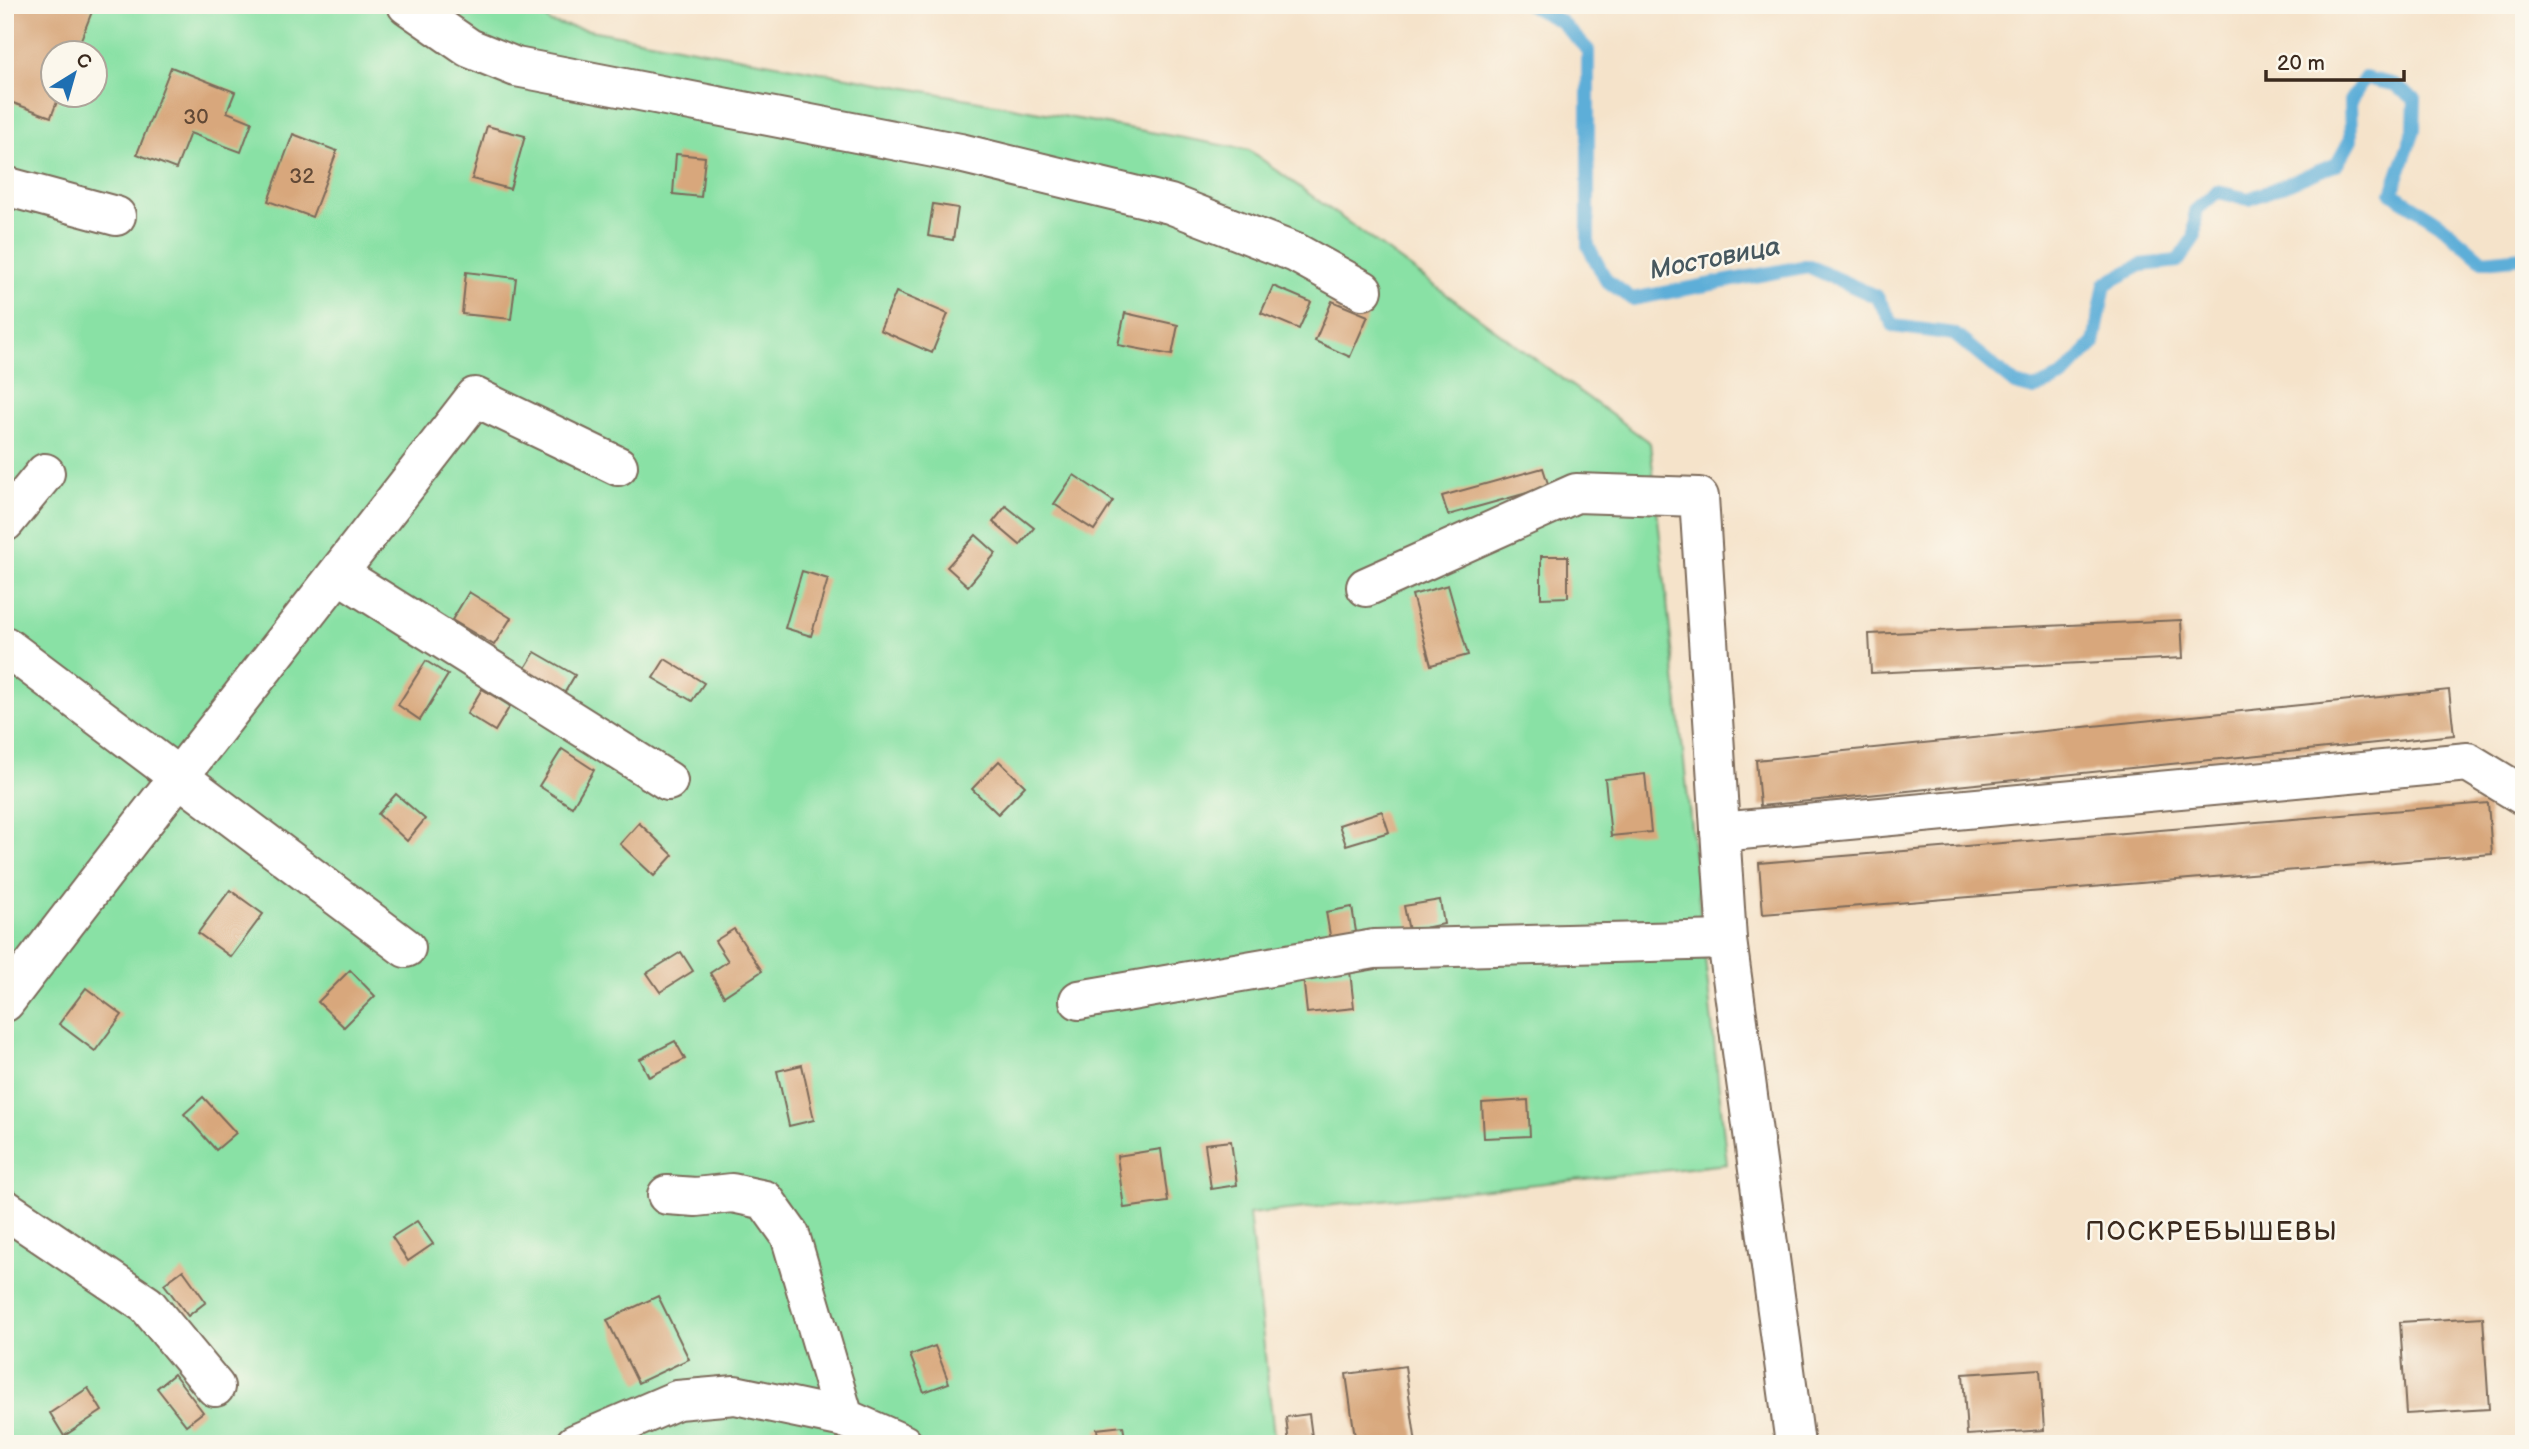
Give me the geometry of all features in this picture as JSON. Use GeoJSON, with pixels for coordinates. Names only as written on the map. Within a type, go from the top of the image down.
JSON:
{"type":"FeatureCollection","features":[{"type":"Feature","properties":{"kind":"street"},"geometry":{"type":"LineString","coordinates":[[407,5],[469,48],[516,67],[960,153],[1171,204],[1296,253],[1363,290]]}},
{"type":"Feature","properties":{"kind":"street"},"geometry":{"type":"LineString","coordinates":[[5,186],[116,216]]}},
{"type":"Feature","properties":{"kind":"street"},"geometry":{"type":"LineString","coordinates":[[5,1002],[177,775],[339,574],[475,397],[618,466]]}},
{"type":"Feature","properties":{"kind":"street"},"geometry":{"type":"LineString","coordinates":[[5,522],[45,473]]}},
{"type":"Feature","properties":{"kind":"street"},"geometry":{"type":"LineString","coordinates":[[1366,587],[1576,493],[1699,496],[1727,940],[1795,1444]]}},
{"type":"Feature","properties":{"kind":"street"},"geometry":{"type":"LineString","coordinates":[[339,574],[668,781]]}},
{"type":"Feature","properties":{"kind":"street"},"geometry":{"type":"LineString","coordinates":[[5,646],[406,948]]}},
{"type":"Feature","properties":{"kind":"street"},"geometry":{"type":"LineString","coordinates":[[1720,832],[2468,762],[2524,796]]}},
{"type":"Feature","properties":{"kind":"street"},"geometry":{"type":"LineString","coordinates":[[1079,1000],[1374,949],[1727,940]]}},
{"type":"Feature","properties":{"kind":"street"},"geometry":{"type":"LineString","coordinates":[[667,1195],[695,1197],[732,1193],[765,1200],[790,1235],[844,1418]]}},
{"type":"Feature","properties":{"kind":"street"},"geometry":{"type":"LineString","coordinates":[[5,1209],[147,1305],[215,1387]]}},
{"type":"Feature","properties":{"kind":"street"},"geometry":{"type":"LineString","coordinates":[[575,1444],[677,1400],[735,1395],[844,1418],[903,1444]]}},
{"type":"Feature","properties":{"kind":"green space"},"geometry":{"type":"Polygon","coordinates":[[[5,5],[533,5],[551,23],[1249,150],[1650,443],[1727,1164],[1249,1214],[1275,1444],[5,1444],[5,5]]]}},
{"type":"Feature","properties":{"kind":"building"},"geometry":{"type":"Polygon","coordinates":[[[5,5],[83,5],[93,9],[82,38],[38,38],[38,108],[55,108],[51,117],[5,100],[5,5]]]}},
{"type":"Feature","properties":{"kind":"building"},"geometry":{"type":"Polygon","coordinates":[[[171,67],[235,92],[227,112],[252,122],[241,152],[190,133],[176,169],[137,154],[171,67]]]}},
{"type":"Feature","properties":{"kind":"building"},"geometry":{"type":"Polygon","coordinates":[[[487,126],[525,136],[510,189],[472,179],[487,126]]]}},
{"type":"Feature","properties":{"kind":"building"},"geometry":{"type":"Polygon","coordinates":[[[293,134],[337,151],[312,217],[268,201],[293,134]]]}},
{"type":"Feature","properties":{"kind":"building"},"geometry":{"type":"Polygon","coordinates":[[[676,154],[705,157],[701,197],[673,194],[676,154]]]}},
{"type":"Feature","properties":{"kind":"building"},"geometry":{"type":"Polygon","coordinates":[[[933,204],[958,208],[953,240],[928,236],[933,204]]]}},
{"type":"Feature","properties":{"kind":"building"},"geometry":{"type":"Polygon","coordinates":[[[466,272],[516,278],[511,319],[462,314],[466,272]]]}},
{"type":"Feature","properties":{"kind":"building"},"geometry":{"type":"Polygon","coordinates":[[[1273,286],[1311,302],[1299,329],[1261,313],[1273,286]]]}},
{"type":"Feature","properties":{"kind":"building"},"geometry":{"type":"Polygon","coordinates":[[[896,292],[948,314],[932,353],[880,330],[896,292]]]}},
{"type":"Feature","properties":{"kind":"building"},"geometry":{"type":"Polygon","coordinates":[[[1332,301],[1368,316],[1350,357],[1315,341],[1332,301]]]}},
{"type":"Feature","properties":{"kind":"building"},"geometry":{"type":"Polygon","coordinates":[[[1125,313],[1178,325],[1172,355],[1118,345],[1125,313]]]}},
{"type":"Feature","properties":{"kind":"building"},"geometry":{"type":"Polygon","coordinates":[[[1543,468],[1549,487],[1448,515],[1442,496],[1543,468]]]}},
{"type":"Feature","properties":{"kind":"building"},"geometry":{"type":"Polygon","coordinates":[[[1074,475],[1113,501],[1094,530],[1054,504],[1074,475]]]}},
{"type":"Feature","properties":{"kind":"building"},"geometry":{"type":"Polygon","coordinates":[[[1006,506],[1034,528],[1020,545],[993,522],[1006,506]]]}},
{"type":"Feature","properties":{"kind":"building"},"geometry":{"type":"Polygon","coordinates":[[[976,535],[996,553],[968,586],[947,567],[976,535]]]}},
{"type":"Feature","properties":{"kind":"building"},"geometry":{"type":"Polygon","coordinates":[[[1541,556],[1568,556],[1568,597],[1541,598],[1541,556]]]}},
{"type":"Feature","properties":{"kind":"building"},"geometry":{"type":"Polygon","coordinates":[[[802,571],[828,579],[811,636],[785,628],[802,571]]]}},
{"type":"Feature","properties":{"kind":"building"},"geometry":{"type":"Polygon","coordinates":[[[1448,585],[1468,655],[1431,665],[1412,595],[1448,585]]]}},
{"type":"Feature","properties":{"kind":"building"},"geometry":{"type":"Polygon","coordinates":[[[469,592],[511,618],[494,645],[452,620],[469,592]]]}},
{"type":"Feature","properties":{"kind":"building"},"geometry":{"type":"Polygon","coordinates":[[[2181,620],[2183,658],[1871,673],[1869,634],[2181,620]]]}},
{"type":"Feature","properties":{"kind":"building"},"geometry":{"type":"Polygon","coordinates":[[[535,652],[575,675],[562,697],[522,673],[535,652]]]}},
{"type":"Feature","properties":{"kind":"building"},"geometry":{"type":"Polygon","coordinates":[[[665,659],[704,683],[692,701],[653,678],[665,659]]]}},
{"type":"Feature","properties":{"kind":"building"},"geometry":{"type":"Polygon","coordinates":[[[426,661],[448,675],[420,720],[398,705],[426,661]]]}},
{"type":"Feature","properties":{"kind":"building"},"geometry":{"type":"Polygon","coordinates":[[[482,689],[510,706],[495,731],[467,714],[482,689]]]}},
{"type":"Feature","properties":{"kind":"building"},"geometry":{"type":"Polygon","coordinates":[[[2449,690],[2454,735],[1760,806],[1756,760],[2449,690]]]}},
{"type":"Feature","properties":{"kind":"building"},"geometry":{"type":"Polygon","coordinates":[[[562,749],[594,770],[572,807],[539,786],[562,749]]]}},
{"type":"Feature","properties":{"kind":"building"},"geometry":{"type":"Polygon","coordinates":[[[999,761],[1025,786],[998,814],[972,789],[999,761]]]}},
{"type":"Feature","properties":{"kind":"building"},"geometry":{"type":"Polygon","coordinates":[[[1645,774],[1651,832],[1611,836],[1605,779],[1645,774]]]}},
{"type":"Feature","properties":{"kind":"building"},"geometry":{"type":"Polygon","coordinates":[[[396,794],[425,819],[407,841],[378,814],[396,794]]]}},
{"type":"Feature","properties":{"kind":"building"},"geometry":{"type":"Polygon","coordinates":[[[2488,803],[2492,854],[1763,914],[1759,863],[2488,803]]]}},
{"type":"Feature","properties":{"kind":"building"},"geometry":{"type":"Polygon","coordinates":[[[1382,811],[1389,832],[1346,845],[1339,825],[1382,811]]]}},
{"type":"Feature","properties":{"kind":"building"},"geometry":{"type":"Polygon","coordinates":[[[639,823],[673,855],[654,876],[620,844],[639,823]]]}},
{"type":"Feature","properties":{"kind":"building"},"geometry":{"type":"Polygon","coordinates":[[[230,890],[263,914],[231,957],[198,933],[230,890]]]}},
{"type":"Feature","properties":{"kind":"building"},"geometry":{"type":"Polygon","coordinates":[[[1440,900],[1444,924],[1409,931],[1404,906],[1440,900]]]}},
{"type":"Feature","properties":{"kind":"building"},"geometry":{"type":"Polygon","coordinates":[[[1352,907],[1357,938],[1331,941],[1326,912],[1352,907]]]}},
{"type":"Feature","properties":{"kind":"building"},"geometry":{"type":"Polygon","coordinates":[[[734,929],[762,971],[724,996],[710,973],[728,961],[715,941],[734,929]]]}},
{"type":"Feature","properties":{"kind":"building"},"geometry":{"type":"Polygon","coordinates":[[[681,952],[693,971],[660,992],[647,973],[681,952]]]}},
{"type":"Feature","properties":{"kind":"building"},"geometry":{"type":"Polygon","coordinates":[[[350,970],[375,996],[344,1027],[318,1002],[350,970]]]}},
{"type":"Feature","properties":{"kind":"building"},"geometry":{"type":"Polygon","coordinates":[[[1350,971],[1354,1008],[1307,1013],[1303,976],[1350,971]]]}},
{"type":"Feature","properties":{"kind":"building"},"geometry":{"type":"Polygon","coordinates":[[[86,988],[122,1015],[95,1051],[59,1024],[86,988]]]}},
{"type":"Feature","properties":{"kind":"building"},"geometry":{"type":"Polygon","coordinates":[[[675,1041],[685,1059],[649,1077],[640,1059],[675,1041]]]}},
{"type":"Feature","properties":{"kind":"building"},"geometry":{"type":"Polygon","coordinates":[[[802,1065],[814,1120],[789,1126],[777,1071],[802,1065]]]}},
{"type":"Feature","properties":{"kind":"building"},"geometry":{"type":"Polygon","coordinates":[[[203,1097],[236,1133],[216,1150],[184,1114],[203,1097]]]}},
{"type":"Feature","properties":{"kind":"building"},"geometry":{"type":"Polygon","coordinates":[[[1528,1100],[1530,1136],[1484,1138],[1482,1103],[1528,1100]]]}},
{"type":"Feature","properties":{"kind":"building"},"geometry":{"type":"Polygon","coordinates":[[[1231,1141],[1237,1185],[1211,1189],[1205,1144],[1231,1141]]]}},
{"type":"Feature","properties":{"kind":"building"},"geometry":{"type":"Polygon","coordinates":[[[1161,1149],[1168,1202],[1124,1208],[1117,1156],[1161,1149]]]}},
{"type":"Feature","properties":{"kind":"building"},"geometry":{"type":"Polygon","coordinates":[[[417,1221],[433,1244],[408,1261],[392,1237],[417,1221]]]}},
{"type":"Feature","properties":{"kind":"building"},"geometry":{"type":"Polygon","coordinates":[[[183,1270],[206,1302],[188,1316],[164,1284],[183,1270]]]}},
{"type":"Feature","properties":{"kind":"building"},"geometry":{"type":"Polygon","coordinates":[[[658,1296],[689,1359],[638,1383],[607,1320],[658,1296]]]}},
{"type":"Feature","properties":{"kind":"building"},"geometry":{"type":"Polygon","coordinates":[[[2483,1317],[2489,1409],[2406,1414],[2400,1322],[2483,1317]]]}},
{"type":"Feature","properties":{"kind":"building"},"geometry":{"type":"Polygon","coordinates":[[[935,1346],[949,1383],[924,1392],[910,1355],[935,1346]]]}},
{"type":"Feature","properties":{"kind":"building"},"geometry":{"type":"Polygon","coordinates":[[[1405,1366],[1416,1444],[1356,1444],[1346,1374],[1405,1366]]]}},
{"type":"Feature","properties":{"kind":"building"},"geometry":{"type":"Polygon","coordinates":[[[2040,1369],[2044,1430],[1967,1435],[1963,1374],[2040,1369]]]}},
{"type":"Feature","properties":{"kind":"building"},"geometry":{"type":"Polygon","coordinates":[[[174,1374],[203,1412],[186,1425],[157,1388],[174,1374]]]}},
{"type":"Feature","properties":{"kind":"building"},"geometry":{"type":"Polygon","coordinates":[[[88,1388],[102,1411],[64,1436],[50,1413],[88,1388]]]}},
{"type":"Feature","properties":{"kind":"building"},"geometry":{"type":"Polygon","coordinates":[[[1309,1414],[1313,1444],[1289,1444],[1286,1417],[1309,1414]]]}},
{"type":"Feature","properties":{"kind":"building"},"geometry":{"type":"Polygon","coordinates":[[[1123,1426],[1126,1444],[1099,1444],[1097,1429],[1123,1426]]]}},
{"type":"Feature","properties":{"kind":"waterway","name":"Мостовица"},"geometry":{"type":"LineString","coordinates":[[1529,5],[1560,21],[1588,50],[1588,246],[1606,280],[1632,299],[1808,266],[1877,297],[1894,326],[1954,334],[2015,384],[2034,389],[2062,377],[2094,343],[2105,284],[2141,265],[2178,261],[2195,236],[2195,211],[2217,192],[2249,199],[2337,164],[2351,139],[2350,101],[2365,78],[2392,84],[2415,99],[2414,130],[2392,193],[2439,223],[2483,261],[2524,257]]}},
{"type":"Feature","properties":{"kind":"district","name":"ПОСКРЕБЫШЕВЫ"},"geometry":{"type":"Point","coordinates":[2212,1232]}}]}
